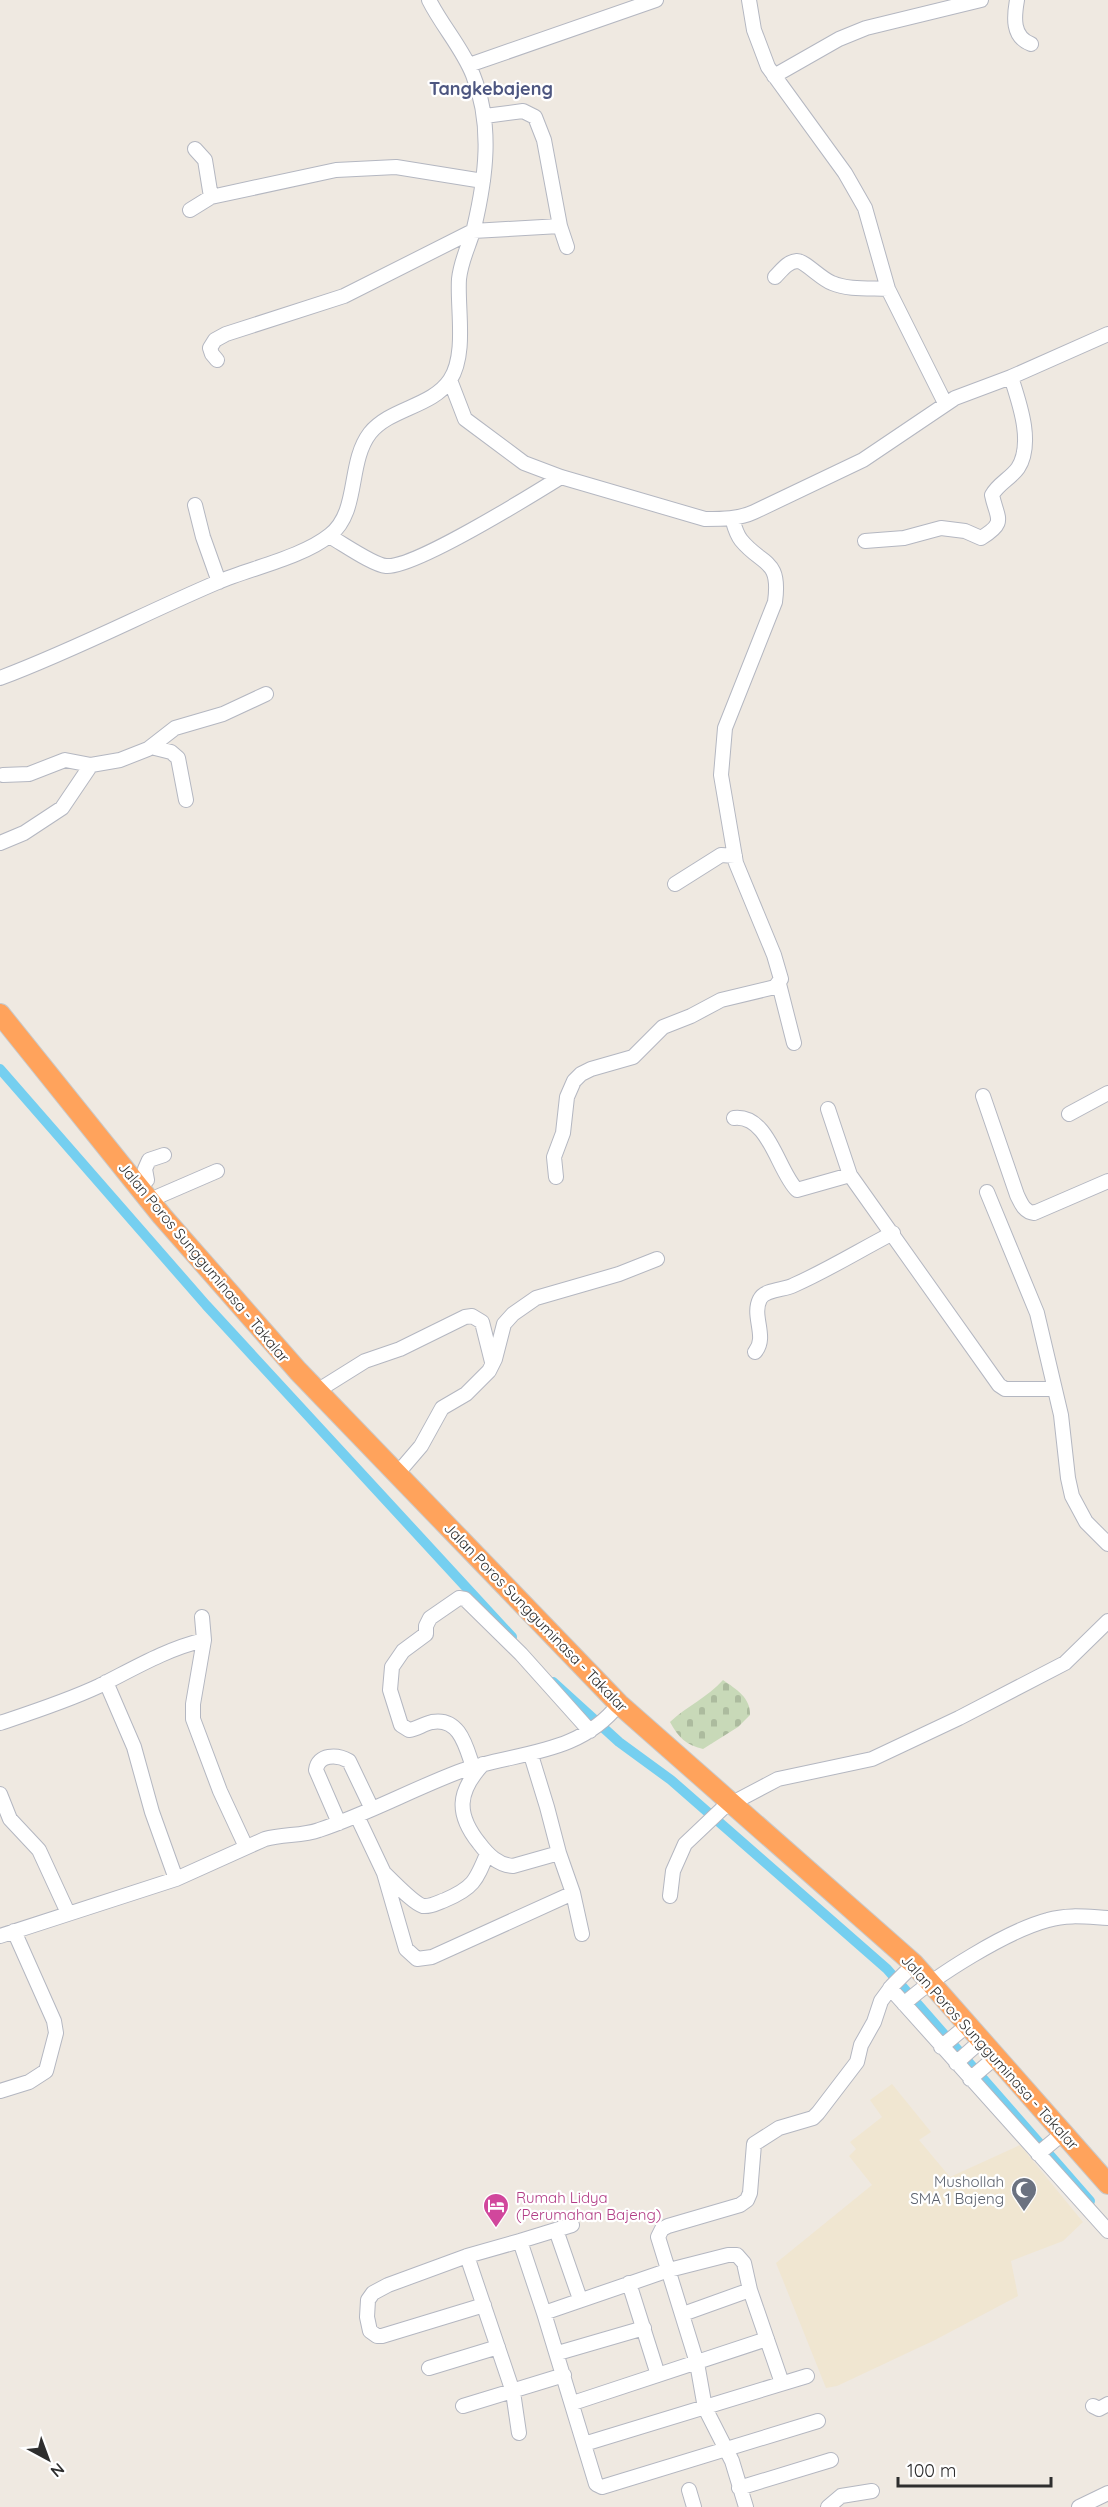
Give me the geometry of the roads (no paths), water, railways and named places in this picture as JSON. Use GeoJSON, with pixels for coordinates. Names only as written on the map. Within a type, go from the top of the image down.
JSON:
{"type":"FeatureCollection","features":[{"type":"Feature","properties":{"kind":"highway","name":"Jalan Poros Sungguminasa - Takalar"},"geometry":{"type":"LineString","coordinates":[[0,1014],[236,1303],[616,1708],[911,1968],[1059,2137],[1108,2184]]}},
{"type":"Feature","properties":{"kind":"street"},"geometry":{"type":"LineString","coordinates":[[0,678],[48,660],[219,582],[313,546],[329,536],[342,521],[355,465],[371,432],[428,398],[450,380],[456,369],[458,355],[459,280],[462,257],[473,231],[483,180],[486,155],[485,116],[469,65],[429,0]]}},
{"type":"Feature","properties":{"kind":"street"},"geometry":{"type":"LineString","coordinates":[[469,65],[656,0]]}},
{"type":"Feature","properties":{"kind":"street"},"geometry":{"type":"LineString","coordinates":[[749,0],[758,44],[774,76],[856,190],[865,208],[888,289],[945,403]]}},
{"type":"Feature","properties":{"kind":"street"},"geometry":{"type":"LineString","coordinates":[[774,76],[839,39],[866,28],[981,0]]}},
{"type":"Feature","properties":{"kind":"street"},"geometry":{"type":"LineString","coordinates":[[1017,0],[1016,28],[1022,39],[1031,44]]}},
{"type":"Feature","properties":{"kind":"street"},"geometry":{"type":"LineString","coordinates":[[485,116],[523,111],[535,117],[544,140],[560,226],[567,247]]}},
{"type":"Feature","properties":{"kind":"street"},"geometry":{"type":"LineString","coordinates":[[195,149],[205,160],[211,198]]}},
{"type":"Feature","properties":{"kind":"street"},"geometry":{"type":"LineString","coordinates":[[190,210],[211,198],[336,170],[396,167],[483,180]]}},
{"type":"Feature","properties":{"kind":"street"},"geometry":{"type":"LineString","coordinates":[[218,360],[210,348],[215,340],[226,334],[344,296],[473,231],[560,226]]}},
{"type":"Feature","properties":{"kind":"street"},"geometry":{"type":"LineString","coordinates":[[775,277],[786,265],[801,261],[806,263],[817,276],[835,285],[888,289]]}},
{"type":"Feature","properties":{"kind":"street"},"geometry":{"type":"LineString","coordinates":[[450,380],[465,419],[524,463],[561,477],[705,519],[732,518],[754,513],[863,460],[945,403],[1108,334]]}},
{"type":"Feature","properties":{"kind":"street"},"geometry":{"type":"LineString","coordinates":[[865,541],[886,541],[941,528],[965,531],[981,538],[997,525],[999,517],[992,495],[1018,467],[1024,443],[1024,424],[1011,376]]}},
{"type":"Feature","properties":{"kind":"street"},"geometry":{"type":"LineString","coordinates":[[329,536],[383,566],[398,566],[458,536],[561,477]]}},
{"type":"Feature","properties":{"kind":"street"},"geometry":{"type":"LineString","coordinates":[[195,505],[200,528],[219,582]]}},
{"type":"Feature","properties":{"kind":"street"},"geometry":{"type":"LineString","coordinates":[[732,518],[742,542],[771,567],[777,589],[775,602],[725,728],[721,775],[735,856],[777,965],[781,979],[779,984],[794,1043]]}},
{"type":"Feature","properties":{"kind":"street"},"geometry":{"type":"LineString","coordinates":[[3,775],[29,774],[65,760],[91,765],[120,760],[151,747],[174,728],[222,714],[266,694]]}},
{"type":"Feature","properties":{"kind":"street"},"geometry":{"type":"LineString","coordinates":[[151,747],[176,755],[186,800]]}},
{"type":"Feature","properties":{"kind":"street"},"geometry":{"type":"LineString","coordinates":[[0,843],[24,833],[62,808],[91,765]]}},
{"type":"Feature","properties":{"kind":"street"},"geometry":{"type":"LineString","coordinates":[[675,884],[721,855],[735,856]]}},
{"type":"Feature","properties":{"kind":"street"},"geometry":{"type":"LineString","coordinates":[[556,1177],[554,1158],[563,1133],[567,1097],[574,1081],[581,1074],[633,1057],[663,1027],[691,1016],[721,1000],[779,984]]}},
{"type":"Feature","properties":{"kind":"street"},"geometry":{"type":"LineString","coordinates":[[1069,1114],[1108,1093]]}},
{"type":"Feature","properties":{"kind":"street"},"geometry":{"type":"LineString","coordinates":[[983,1096],[1017,1194],[1029,1213],[1034,1214],[1108,1181]]}},
{"type":"Feature","properties":{"kind":"street"},"geometry":{"type":"LineString","coordinates":[[828,1109],[850,1175],[999,1385],[1005,1389],[1054,1389]]}},
{"type":"Feature","properties":{"kind":"street"},"geometry":{"type":"LineString","coordinates":[[734,1118],[746,1118],[756,1125],[776,1152],[795,1189],[850,1175]]}},
{"type":"Feature","properties":{"kind":"street"},"geometry":{"type":"LineString","coordinates":[[164,1155],[149,1160],[145,1169],[147,1180],[145,1194],[217,1171]]}},
{"type":"Feature","properties":{"kind":"street"},"geometry":{"type":"LineString","coordinates":[[987,1192],[1034,1306],[1061,1415],[1072,1496],[1086,1522],[1108,1545]]}},
{"type":"Feature","properties":{"kind":"street"},"geometry":{"type":"LineString","coordinates":[[755,1352],[761,1343],[759,1313],[760,1299],[764,1295],[792,1287],[893,1233]]}},
{"type":"Feature","properties":{"kind":"street"},"geometry":{"type":"LineString","coordinates":[[397,1474],[421,1446],[442,1408],[466,1394],[483,1379],[493,1365],[504,1324],[523,1306],[536,1299],[619,1274],[657,1259]]}},
{"type":"Feature","properties":{"kind":"street"},"geometry":{"type":"LineString","coordinates":[[317,1391],[365,1362],[400,1349],[465,1317],[472,1316],[482,1323],[493,1365]]}},
{"type":"Feature","properties":{"kind":"street"},"geometry":{"type":"LineString","coordinates":[[478,1766],[462,1735],[447,1723],[431,1722],[409,1730],[401,1725],[390,1690],[390,1674],[397,1657],[424,1636],[430,1618],[459,1598],[465,1599],[593,1729]]}},
{"type":"Feature","properties":{"kind":"street"},"geometry":{"type":"LineString","coordinates":[[202,1617],[204,1640],[193,1704],[193,1719],[220,1791],[246,1847]]}},
{"type":"Feature","properties":{"kind":"street"},"geometry":{"type":"LineString","coordinates":[[670,1896],[676,1860],[685,1844],[728,1805],[778,1779],[872,1760],[959,1718],[1065,1663],[1108,1621]]}},
{"type":"Feature","properties":{"kind":"street"},"geometry":{"type":"LineString","coordinates":[[0,1723],[26,1716],[106,1682],[174,1648],[204,1640]]}},
{"type":"Feature","properties":{"kind":"street"},"geometry":{"type":"LineString","coordinates":[[106,1682],[134,1747],[152,1812],[176,1879]]}},
{"type":"Feature","properties":{"kind":"street"},"geometry":{"type":"LineString","coordinates":[[0,1936],[176,1879],[246,1847],[280,1835],[310,1833],[339,1823],[478,1766],[550,1749],[593,1729],[616,1708]]}},
{"type":"Feature","properties":{"kind":"street"},"geometry":{"type":"LineString","coordinates":[[531,1755],[573,1893],[582,1934]]}},
{"type":"Feature","properties":{"kind":"street"},"geometry":{"type":"LineString","coordinates":[[339,1823],[316,1770],[317,1764],[322,1759],[334,1756],[349,1761],[372,1809]]}},
{"type":"Feature","properties":{"kind":"street"},"geometry":{"type":"LineString","coordinates":[[478,1766],[470,1780],[461,1808],[467,1829],[487,1854],[500,1863],[513,1866],[559,1853]]}},
{"type":"Feature","properties":{"kind":"street"},"geometry":{"type":"LineString","coordinates":[[0,1794],[10,1819],[39,1850],[68,1913]]}},
{"type":"Feature","properties":{"kind":"street"},"geometry":{"type":"LineString","coordinates":[[357,1816],[384,1873],[406,1949],[417,1959],[432,1957],[573,1893]]}},
{"type":"Feature","properties":{"kind":"street"},"geometry":{"type":"LineString","coordinates":[[384,1873],[416,1901],[424,1906],[433,1905],[464,1892],[472,1885],[487,1854]]}},
{"type":"Feature","properties":{"kind":"street"},"geometry":{"type":"LineString","coordinates":[[906,2002],[926,1986],[991,1946],[1046,1920],[1066,1917],[1108,1918]]}},
{"type":"Feature","properties":{"kind":"street"},"geometry":{"type":"LineString","coordinates":[[0,2091],[29,2082],[46,2071],[56,2033],[54,2021],[14,1931]]}},
{"type":"Feature","properties":{"kind":"street"},"geometry":{"type":"LineString","coordinates":[[746,2507],[732,2461],[705,2408],[697,2363],[658,2237],[662,2229],[740,2205],[747,2200],[750,2193],[754,2144],[779,2128],[813,2118],[818,2113],[857,2062],[861,2045],[874,2022],[881,2001],[891,1987],[911,1968]]}},
{"type":"Feature","properties":{"kind":"street"},"geometry":{"type":"LineString","coordinates":[[891,1987],[1108,2231]]}},
{"type":"Feature","properties":{"kind":"street"},"geometry":{"type":"LineString","coordinates":[[943,2046],[963,2029]]}},
{"type":"Feature","properties":{"kind":"street"},"geometry":{"type":"LineString","coordinates":[[958,2062],[978,2044]]}},
{"type":"Feature","properties":{"kind":"street"},"geometry":{"type":"LineString","coordinates":[[972,2078],[993,2059]]}},
{"type":"Feature","properties":{"kind":"street"},"geometry":{"type":"LineString","coordinates":[[1039,2153],[1059,2137]]}},
{"type":"Feature","properties":{"kind":"street"},"geometry":{"type":"LineString","coordinates":[[483,2305],[387,2335],[377,2336],[370,2331],[368,2326],[368,2300],[388,2285],[468,2256],[572,2226]]}},
{"type":"Feature","properties":{"kind":"street"},"geometry":{"type":"LineString","coordinates":[[556,2230],[580,2299]]}},
{"type":"Feature","properties":{"kind":"street"},"geometry":{"type":"LineString","coordinates":[[520,2241],[558,2353],[595,2480],[600,2487],[818,2421]]}},
{"type":"Feature","properties":{"kind":"street"},"geometry":{"type":"LineString","coordinates":[[544,2313],[669,2270],[728,2255],[737,2255],[744,2263],[750,2290],[782,2383]]}},
{"type":"Feature","properties":{"kind":"street"},"geometry":{"type":"LineString","coordinates":[[468,2256],[513,2392],[519,2433]]}},
{"type":"Feature","properties":{"kind":"street"},"geometry":{"type":"LineString","coordinates":[[629,2283],[658,2375]]}},
{"type":"Feature","properties":{"kind":"street"},"geometry":{"type":"LineString","coordinates":[[683,2314],[750,2290]]}},
{"type":"Feature","properties":{"kind":"street"},"geometry":{"type":"LineString","coordinates":[[558,2353],[645,2328]]}},
{"type":"Feature","properties":{"kind":"street"},"geometry":{"type":"LineString","coordinates":[[573,2403],[767,2339]]}},
{"type":"Feature","properties":{"kind":"street"},"geometry":{"type":"LineString","coordinates":[[429,2368],[498,2347]]}},
{"type":"Feature","properties":{"kind":"street"},"geometry":{"type":"LineString","coordinates":[[463,2406],[564,2375]]}},
{"type":"Feature","properties":{"kind":"street"},"geometry":{"type":"LineString","coordinates":[[584,2444],[807,2376]]}},
{"type":"Feature","properties":{"kind":"street"},"geometry":{"type":"LineString","coordinates":[[1093,2406],[1099,2409],[1108,2404]]}},
{"type":"Feature","properties":{"kind":"street"},"geometry":{"type":"LineString","coordinates":[[740,2488],[831,2460]]}},
{"type":"Feature","properties":{"kind":"street"},"geometry":{"type":"LineString","coordinates":[[689,2490],[694,2507]]}},
{"type":"Feature","properties":{"kind":"street"},"geometry":{"type":"LineString","coordinates":[[828,2507],[872,2491]]}},
{"type":"Feature","properties":{"kind":"street"},"geometry":{"type":"LineString","coordinates":[[1079,2507],[1108,2493]]}},
{"type":"Feature","properties":{"kind":"waterway"},"geometry":{"type":"LineString","coordinates":[[0,1069],[206,1305],[512,1637]]}},
{"type":"Feature","properties":{"kind":"waterway"},"geometry":{"type":"LineString","coordinates":[[553,1682],[619,1742],[671,1780],[887,1969],[1090,2201]]}},
{"type":"Feature","properties":{"kind":"place","name":"Mushollah SMA 1 Bajeng"},"geometry":{"type":"Point","coordinates":[1024,2213]}},
{"type":"Feature","properties":{"kind":"place","name":"Rumah Lidya (Perumahan Bajeng)"},"geometry":{"type":"Point","coordinates":[496,2229]}},
{"type":"Feature","properties":{"kind":"district","name":"Tangkebajeng"},"geometry":{"type":"Point","coordinates":[491,88]}}]}
